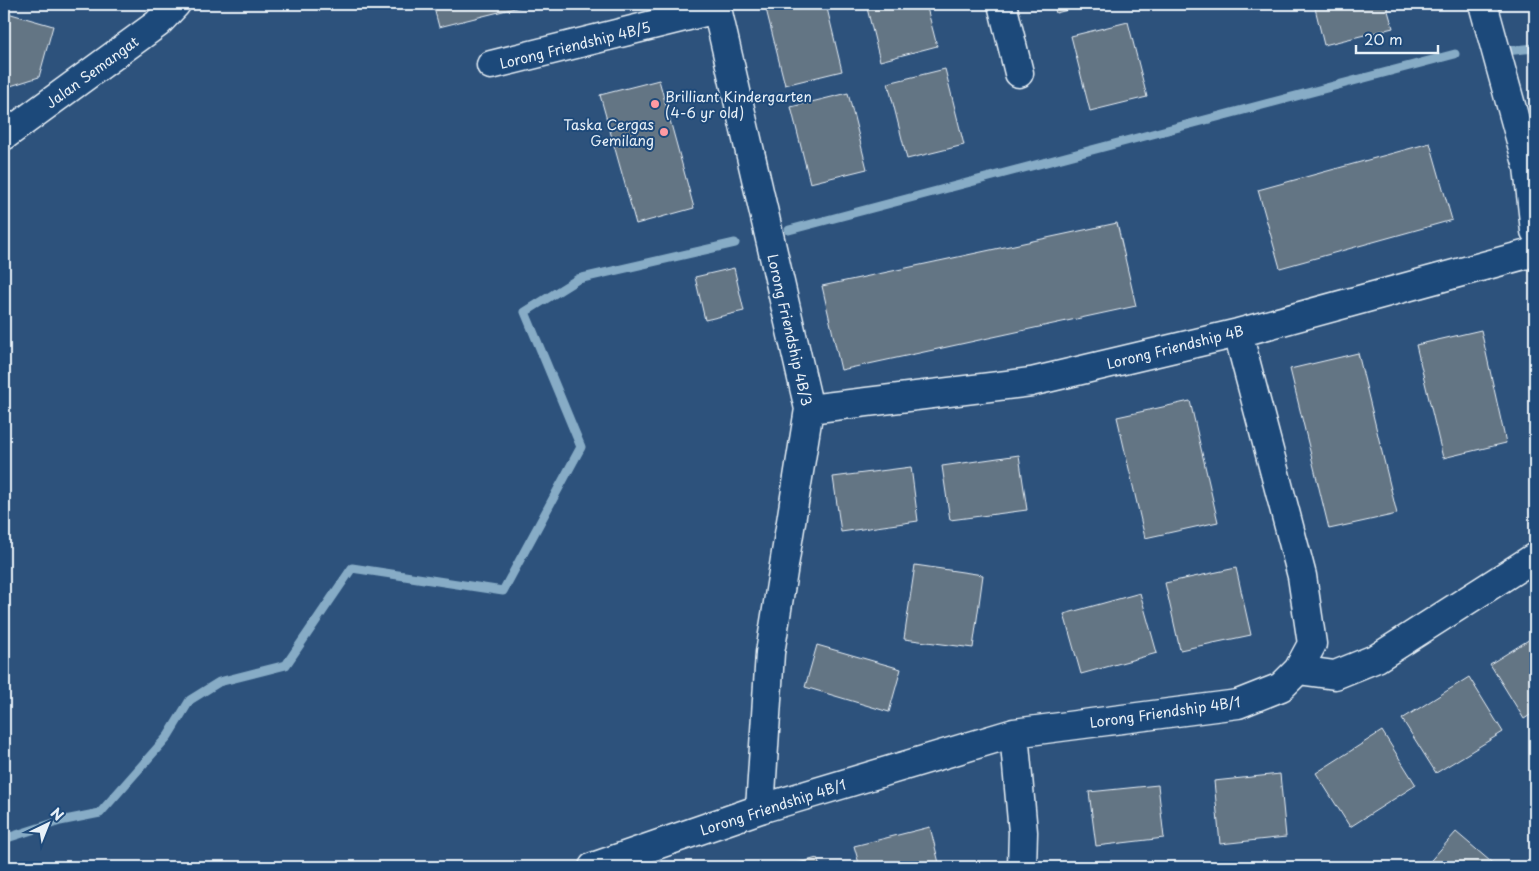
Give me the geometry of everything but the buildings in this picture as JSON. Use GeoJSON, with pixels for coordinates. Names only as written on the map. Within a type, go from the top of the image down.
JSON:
{"type":"FeatureCollection","features":[{"type":"Feature","properties":{"kind":"street","name":"Jalan Semangat"},"geometry":{"type":"LineString","coordinates":[[4,136],[157,24],[176,4]]}},
{"type":"Feature","properties":{"kind":"street"},"geometry":{"type":"LineString","coordinates":[[1002,4],[1019,72]]}},
{"type":"Feature","properties":{"kind":"street"},"geometry":{"type":"LineString","coordinates":[[1483,4],[1532,167],[1535,231]]}},
{"type":"Feature","properties":{"kind":"street","name":"Lorong Friendship 4B/5"},"geometry":{"type":"LineString","coordinates":[[491,65],[716,6]]}},
{"type":"Feature","properties":{"kind":"street","name":"Lorong Friendship 4B/3"},"geometry":{"type":"LineString","coordinates":[[716,6],[809,409],[770,653],[760,809]]}},
{"type":"Feature","properties":{"kind":"street","name":"Lorong Friendship 4B"},"geometry":{"type":"LineString","coordinates":[[809,409],[1031,382],[1238,333],[1535,252]]}},
{"type":"Feature","properties":{"kind":"street","name":"Lorong Friendship 4B/1"},"geometry":{"type":"LineString","coordinates":[[593,867],[760,809],[1014,733],[1238,704],[1281,687],[1298,670],[1312,644],[1302,576],[1238,333]]}},
{"type":"Feature","properties":{"kind":"street"},"geometry":{"type":"LineString","coordinates":[[1298,670],[1335,675],[1377,658],[1535,557]]}},
{"type":"Feature","properties":{"kind":"street"},"geometry":{"type":"LineString","coordinates":[[1014,733],[1023,832],[1022,867]]}},
{"type":"Feature","properties":{"kind":"waterway"},"geometry":{"type":"LineString","coordinates":[[1506,51],[1535,48]]}},
{"type":"Feature","properties":{"kind":"waterway"},"geometry":{"type":"LineString","coordinates":[[789,230],[1455,54]]}},
{"type":"Feature","properties":{"kind":"waterway"},"geometry":{"type":"LineString","coordinates":[[4,839],[60,821],[100,813],[168,736],[190,700],[219,682],[286,665],[352,568],[503,591],[581,447],[525,312],[578,279],[735,243]]}},
{"type":"Feature","properties":{"kind":"place","name":"Brilliant Kindergarten (4-6 yr old)"},"geometry":{"type":"Point","coordinates":[655,104]}},
{"type":"Feature","properties":{"kind":"place","name":"Taska Cergas Gemilang"},"geometry":{"type":"Point","coordinates":[664,132]}}]}
